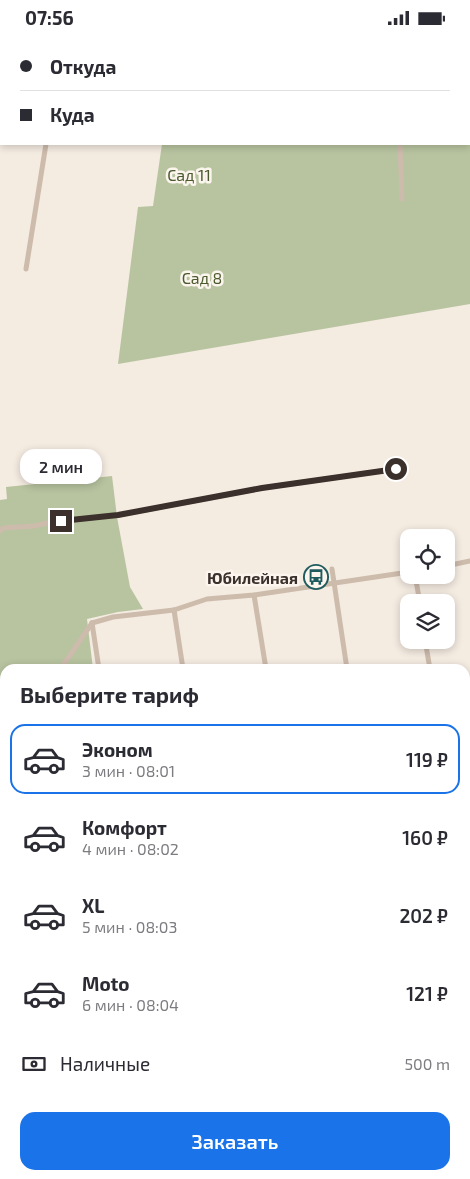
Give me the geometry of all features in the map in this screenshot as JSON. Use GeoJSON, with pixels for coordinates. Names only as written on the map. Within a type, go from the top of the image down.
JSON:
{"type":"FeatureCollection","features":[{"type":"Feature","properties":{"kind":"street"},"geometry":{"type":"LineString","coordinates":[[26,269],[46,145]]}},
{"type":"Feature","properties":{"kind":"street"},"geometry":{"type":"LineString","coordinates":[[400,145],[402,199]]}},
{"type":"Feature","properties":{"kind":"street"},"geometry":{"type":"LineString","coordinates":[[0,531],[3,528],[118,515],[254,490],[396,469]]}},
{"type":"Feature","properties":{"kind":"street"},"geometry":{"type":"LineString","coordinates":[[455,564],[470,561]]}},
{"type":"Feature","properties":{"kind":"street"},"geometry":{"type":"LineString","coordinates":[[332,569],[346,664]]}},
{"type":"Feature","properties":{"kind":"street"},"geometry":{"type":"LineString","coordinates":[[64,664],[92,623],[113,617],[174,610],[206,599],[254,595],[400,573]]}},
{"type":"Feature","properties":{"kind":"street"},"geometry":{"type":"LineString","coordinates":[[254,595],[265,664]]}},
{"type":"Feature","properties":{"kind":"street"},"geometry":{"type":"LineString","coordinates":[[174,610],[182,664]]}},
{"type":"Feature","properties":{"kind":"street"},"geometry":{"type":"LineString","coordinates":[[92,623],[99,664]]}},
{"type":"Feature","properties":{"kind":"street"},"geometry":{"type":"LineString","coordinates":[[427,649],[429,664]]}},
{"type":"Feature","properties":{"kind":"green space","name":"Сад 8"},"geometry":{"type":"Polygon","coordinates":[[[162,145],[470,145],[470,304],[118,364],[138,207],[153,206],[162,145]]]}},
{"type":"Feature","properties":{"kind":"green space"},"geometry":{"type":"Polygon","coordinates":[[[112,476],[117,517],[130,587],[143,609],[87,619],[92,664],[0,664],[0,500],[7,499],[6,487],[112,476]]]}},
{"type":"Feature","properties":{"kind":"place","name":"Юбилейная"},"geometry":{"type":"Point","coordinates":[316,577]}},
{"type":"Feature","properties":{"kind":"route"},"geometry":{"type":"LineString","coordinates":[[61,521],[118,515],[262,488],[396,469]]}},
{"type":"Feature","properties":{"kind":"park label","name":"Сад 11"},"geometry":{"type":"Point","coordinates":[189,174]}}]}
